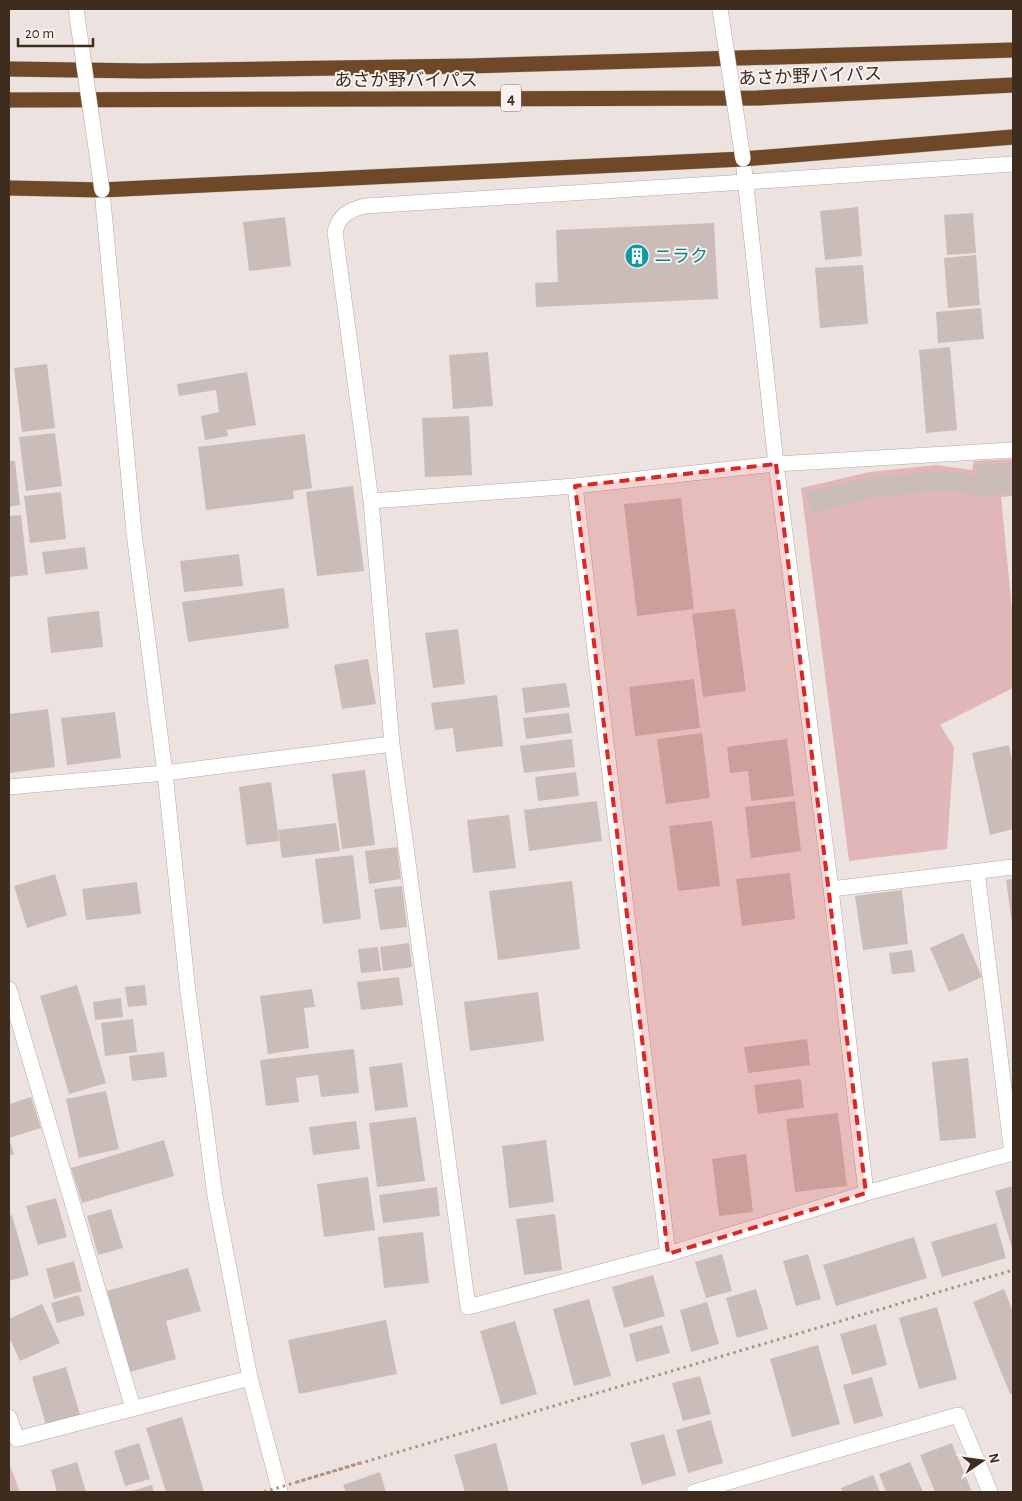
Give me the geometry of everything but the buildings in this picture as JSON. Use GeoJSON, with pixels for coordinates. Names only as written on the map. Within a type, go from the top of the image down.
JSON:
{"type":"FeatureCollection","features":[{"type":"Feature","properties":{"kind":"highway","name":"あさか野バイパス"},"geometry":{"type":"LineString","coordinates":[[9,69],[145,71],[628,63],[1013,50]]}},
{"type":"Feature","properties":{"kind":"highway","name":"あさか野バイパス"},"geometry":{"type":"LineString","coordinates":[[9,100],[757,98],[1013,85]]}},
{"type":"Feature","properties":{"kind":"highway"},"geometry":{"type":"LineString","coordinates":[[9,188],[102,190],[743,159],[1013,137]]}},
{"type":"Feature","properties":{"kind":"street"},"geometry":{"type":"LineString","coordinates":[[76,9],[102,190],[134,533],[164,773],[188,992],[215,1196],[271,1491]]}},
{"type":"Feature","properties":{"kind":"street"},"geometry":{"type":"LineString","coordinates":[[720,9],[743,159],[776,464],[831,889],[866,1193]]}},
{"type":"Feature","properties":{"kind":"street"},"geometry":{"type":"LineString","coordinates":[[977,872],[1013,1153],[866,1193],[668,1254],[468,1307],[392,744],[370,501],[335,232],[337,224],[344,215],[354,209],[365,206],[1013,164]]}},
{"type":"Feature","properties":{"kind":"street"},"geometry":{"type":"LineString","coordinates":[[370,501],[575,486],[776,464],[1013,450]]}},
{"type":"Feature","properties":{"kind":"street"},"geometry":{"type":"LineString","coordinates":[[575,486],[668,1254]]}},
{"type":"Feature","properties":{"kind":"street"},"geometry":{"type":"LineString","coordinates":[[9,787],[164,773],[392,744]]}},
{"type":"Feature","properties":{"kind":"street"},"geometry":{"type":"LineString","coordinates":[[831,889],[1013,867]]}},
{"type":"Feature","properties":{"kind":"street"},"geometry":{"type":"LineString","coordinates":[[9,989],[133,1408]]}},
{"type":"Feature","properties":{"kind":"street"},"geometry":{"type":"LineString","coordinates":[[9,1417],[17,1438],[250,1378]]}},
{"type":"Feature","properties":{"kind":"street"},"geometry":{"type":"LineString","coordinates":[[694,1492],[958,1415],[990,1492]]}},
{"type":"Feature","properties":{"kind":"path"},"geometry":{"type":"LineString","coordinates":[[271,1491],[1013,1270]]}},
{"type":"Feature","properties":{"kind":"path"},"geometry":{"type":"LineString","coordinates":[[271,1491],[360,1464]]}},
{"type":"Feature","properties":{"kind":"highlighted area"},"geometry":{"type":"Polygon","coordinates":[[[776,464],[866,1193],[668,1254],[575,486],[776,464]]]}},
{"type":"Feature","properties":{"kind":"shaded area"},"geometry":{"type":"Polygon","coordinates":[[[1013,459],[1013,496],[1001,497],[1013,619],[1013,688],[940,725],[954,747],[947,849],[849,861],[801,488],[870,472],[936,465],[972,470],[974,461],[1013,459]]]}},
{"type":"Feature","properties":{"kind":"shaded area"},"geometry":{"type":"Polygon","coordinates":[[[9,1463],[20,1492],[9,1492],[9,1463]]]}},
{"type":"Feature","properties":{"kind":"place","name":"ニラク"},"geometry":{"type":"Point","coordinates":[637,256]}}]}
